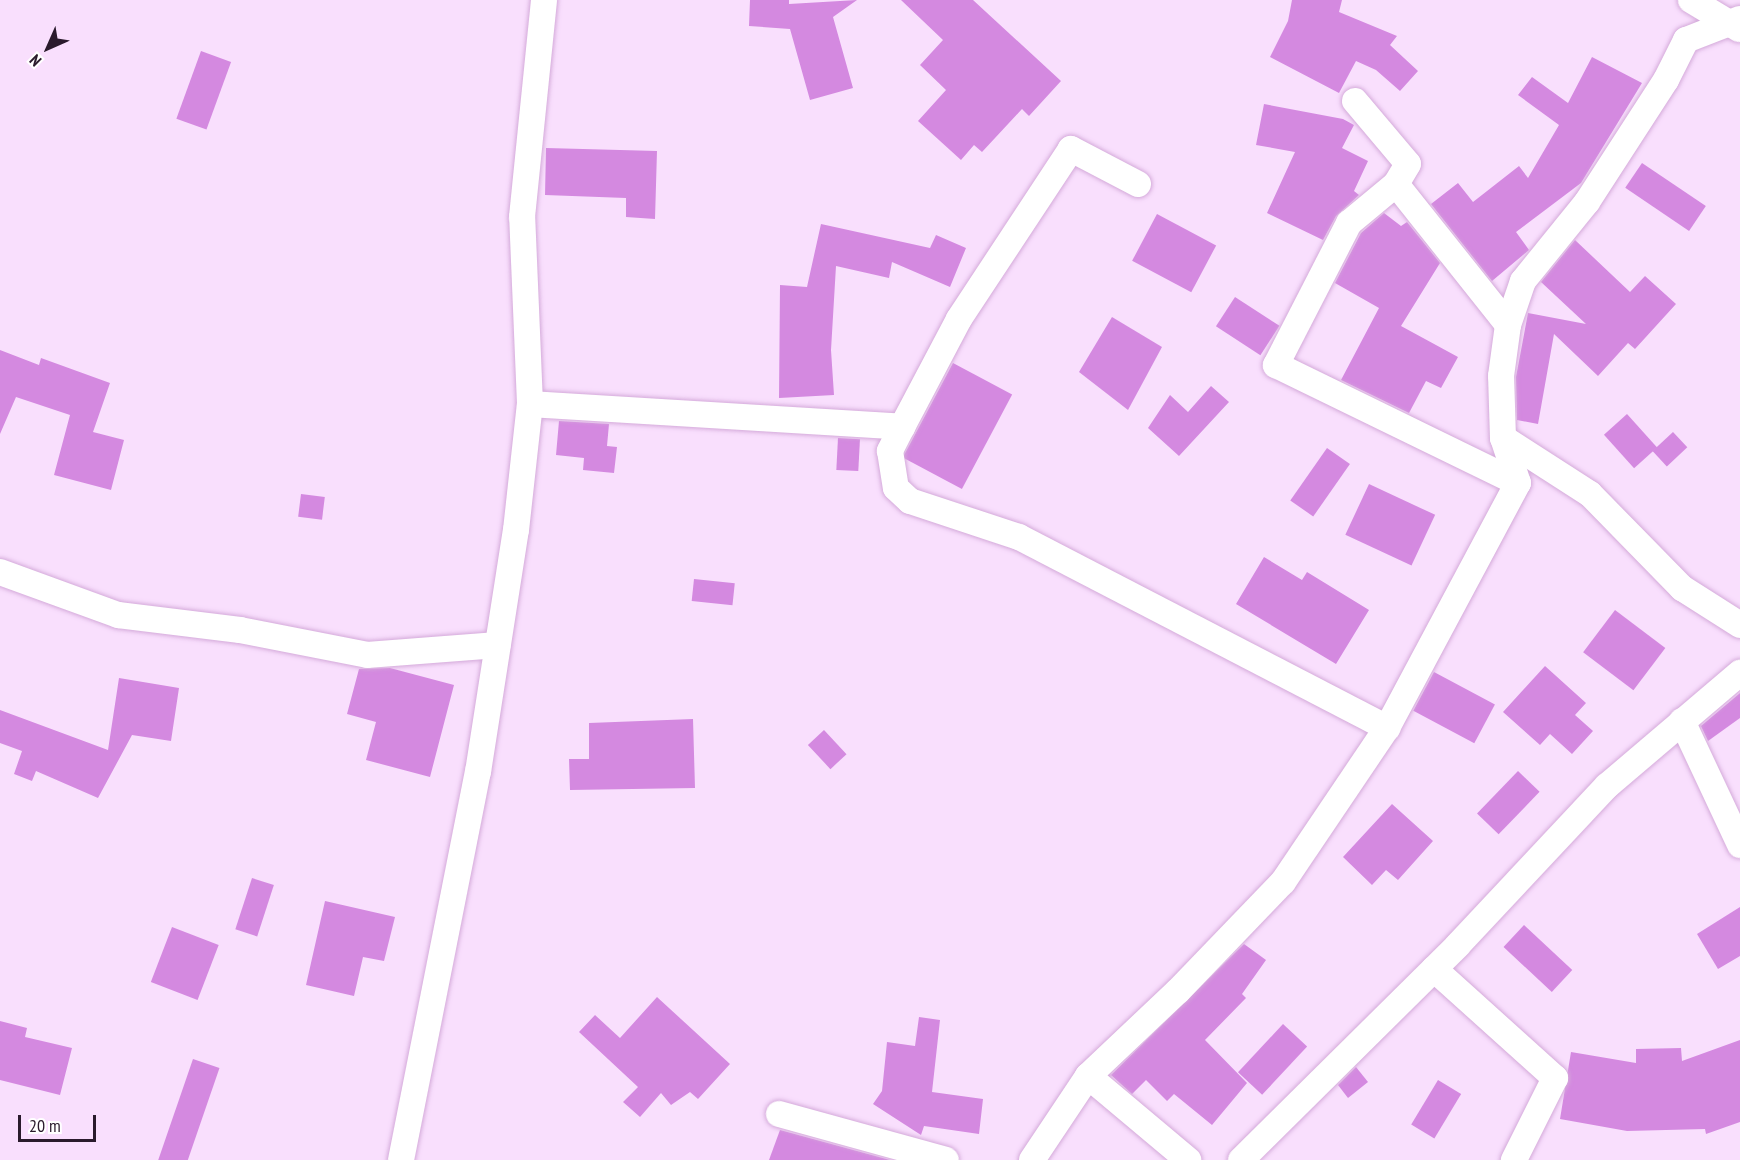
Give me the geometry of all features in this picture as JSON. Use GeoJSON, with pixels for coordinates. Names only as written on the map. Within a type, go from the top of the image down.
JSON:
{"type":"FeatureCollection","features":[{"type":"Feature","properties":{"kind":"street"},"geometry":{"type":"LineString","coordinates":[[401,1160],[478,772],[516,530],[530,404],[522,217],[544,0]]}},
{"type":"Feature","properties":{"kind":"street"},"geometry":{"type":"LineString","coordinates":[[1691,0],[1738,25]]}},
{"type":"Feature","properties":{"kind":"street"},"geometry":{"type":"LineString","coordinates":[[1032,1160],[1088,1076],[1178,991],[1283,882],[1387,728],[1518,483],[1503,438],[1501,376],[1508,325],[1523,281],[1587,202],[1666,80],[1686,40],[1699,32],[1738,25]]}},
{"type":"Feature","properties":{"kind":"street"},"geometry":{"type":"LineString","coordinates":[[1355,101],[1408,164],[1396,184],[1349,223],[1276,365],[1518,483]]}},
{"type":"Feature","properties":{"kind":"street"},"geometry":{"type":"LineString","coordinates":[[1138,184],[1071,149],[959,319],[902,427],[890,451],[896,488],[910,501],[1019,537],[1387,728]]}},
{"type":"Feature","properties":{"kind":"street"},"geometry":{"type":"LineString","coordinates":[[1396,184],[1508,325]]}},
{"type":"Feature","properties":{"kind":"street"},"geometry":{"type":"LineString","coordinates":[[530,404],[902,427]]}},
{"type":"Feature","properties":{"kind":"street"},"geometry":{"type":"LineString","coordinates":[[1503,438],[1590,494],[1682,588],[1740,625]]}},
{"type":"Feature","properties":{"kind":"street"},"geometry":{"type":"LineString","coordinates":[[0,572],[118,615],[240,630],[367,655],[498,645]]}},
{"type":"Feature","properties":{"kind":"street"},"geometry":{"type":"LineString","coordinates":[[1249,1158],[1434,969],[1607,786],[1740,673]]}},
{"type":"Feature","properties":{"kind":"street"},"geometry":{"type":"LineString","coordinates":[[1682,721],[1740,845]]}},
{"type":"Feature","properties":{"kind":"street"},"geometry":{"type":"LineString","coordinates":[[1434,969],[1555,1078],[1514,1160]]}},
{"type":"Feature","properties":{"kind":"street"},"geometry":{"type":"LineString","coordinates":[[1088,1076],[1188,1160]]}},
{"type":"Feature","properties":{"kind":"street"},"geometry":{"type":"LineString","coordinates":[[779,1114],[946,1160]]}},
{"type":"Feature","properties":{"kind":"building"},"geometry":{"type":"Polygon","coordinates":[[[750,0],[789,0],[789,4],[857,0],[833,17],[853,88],[810,100],[790,29],[749,26],[750,0]]]}},
{"type":"Feature","properties":{"kind":"building"},"geometry":{"type":"Polygon","coordinates":[[[901,0],[973,0],[1061,81],[1029,116],[1022,109],[982,152],[974,145],[961,160],[918,121],[946,90],[920,65],[943,40],[901,0]]]}},
{"type":"Feature","properties":{"kind":"building"},"geometry":{"type":"Polygon","coordinates":[[[1292,0],[1342,0],[1339,12],[1397,36],[1390,45],[1418,71],[1400,91],[1376,70],[1356,61],[1339,93],[1270,57],[1288,21],[1292,0]]]}},
{"type":"Feature","properties":{"kind":"building"},"geometry":{"type":"Polygon","coordinates":[[[201,51],[231,62],[206,130],[176,119],[201,51]]]}},
{"type":"Feature","properties":{"kind":"building"},"geometry":{"type":"Polygon","coordinates":[[[1592,57],[1642,83],[1581,183],[1516,232],[1529,250],[1492,281],[1431,204],[1458,183],[1473,202],[1519,166],[1528,178],[1559,125],[1518,95],[1532,77],[1568,103],[1592,57]]]}},
{"type":"Feature","properties":{"kind":"building"},"geometry":{"type":"Polygon","coordinates":[[[1264,104],[1343,119],[1354,125],[1342,148],[1368,161],[1354,191],[1359,195],[1336,216],[1323,240],[1267,213],[1295,152],[1256,145],[1264,104]]]}},
{"type":"Feature","properties":{"kind":"building"},"geometry":{"type":"Polygon","coordinates":[[[546,148],[657,151],[655,219],[626,217],[626,198],[545,195],[546,148]]]}},
{"type":"Feature","properties":{"kind":"building"},"geometry":{"type":"Polygon","coordinates":[[[1642,163],[1706,206],[1689,231],[1625,188],[1642,163]]]}},
{"type":"Feature","properties":{"kind":"building"},"geometry":{"type":"Polygon","coordinates":[[[1384,213],[1401,226],[1407,222],[1440,263],[1401,326],[1458,357],[1441,388],[1426,381],[1409,413],[1341,380],[1379,308],[1335,283],[1361,233],[1384,213]]]}},
{"type":"Feature","properties":{"kind":"building"},"geometry":{"type":"Polygon","coordinates":[[[1157,214],[1216,245],[1191,292],[1132,261],[1157,214]]]}},
{"type":"Feature","properties":{"kind":"building"},"geometry":{"type":"Polygon","coordinates":[[[821,224],[930,248],[936,235],[966,248],[950,287],[892,262],[889,278],[836,266],[831,350],[834,395],[779,398],[780,285],[807,287],[821,224]]]}},
{"type":"Feature","properties":{"kind":"building"},"geometry":{"type":"Polygon","coordinates":[[[1575,240],[1630,292],[1645,276],[1676,304],[1635,349],[1628,343],[1598,376],[1554,334],[1538,424],[1517,420],[1516,377],[1528,313],[1586,324],[1541,282],[1575,240]]]}},
{"type":"Feature","properties":{"kind":"building"},"geometry":{"type":"Polygon","coordinates":[[[1235,297],[1279,326],[1260,355],[1216,326],[1235,297]]]}},
{"type":"Feature","properties":{"kind":"building"},"geometry":{"type":"Polygon","coordinates":[[[1112,317],[1162,347],[1128,410],[1079,372],[1112,317]]]}},
{"type":"Feature","properties":{"kind":"building"},"geometry":{"type":"Polygon","coordinates":[[[0,350],[39,365],[41,358],[110,383],[93,432],[124,440],[111,490],[54,475],[70,415],[16,397],[0,434],[0,350]]]}},
{"type":"Feature","properties":{"kind":"building"},"geometry":{"type":"Polygon","coordinates":[[[953,363],[1012,394],[962,489],[903,457],[953,363]]]}},
{"type":"Feature","properties":{"kind":"building"},"geometry":{"type":"Polygon","coordinates":[[[1211,386],[1229,402],[1179,456],[1148,428],[1170,395],[1188,412],[1211,386]]]}},
{"type":"Feature","properties":{"kind":"building"},"geometry":{"type":"Polygon","coordinates":[[[1627,414],[1657,447],[1634,468],[1604,435],[1627,414]]]}},
{"type":"Feature","properties":{"kind":"building"},"geometry":{"type":"Polygon","coordinates":[[[559,421],[609,424],[607,446],[617,447],[614,473],[583,470],[584,458],[556,455],[559,421]]]}},
{"type":"Feature","properties":{"kind":"building"},"geometry":{"type":"Polygon","coordinates":[[[1673,432],[1687,447],[1667,466],[1653,451],[1673,432]]]}},
{"type":"Feature","properties":{"kind":"building"},"geometry":{"type":"Polygon","coordinates":[[[838,438],[860,439],[858,471],[836,470],[838,438]]]}},
{"type":"Feature","properties":{"kind":"building"},"geometry":{"type":"Polygon","coordinates":[[[1327,448],[1350,464],[1313,516],[1290,500],[1327,448]]]}},
{"type":"Feature","properties":{"kind":"building"},"geometry":{"type":"Polygon","coordinates":[[[1369,484],[1435,515],[1411,566],[1345,535],[1369,484]]]}},
{"type":"Feature","properties":{"kind":"building"},"geometry":{"type":"Polygon","coordinates":[[[301,494],[325,497],[322,520],[298,517],[301,494]]]}},
{"type":"Feature","properties":{"kind":"building"},"geometry":{"type":"Polygon","coordinates":[[[1264,557],[1302,580],[1307,572],[1369,610],[1336,664],[1236,604],[1264,557]]]}},
{"type":"Feature","properties":{"kind":"building"},"geometry":{"type":"Polygon","coordinates":[[[694,579],[735,583],[732,605],[692,601],[694,579]]]}},
{"type":"Feature","properties":{"kind":"building"},"geometry":{"type":"Polygon","coordinates":[[[1615,610],[1665,648],[1633,690],[1583,652],[1615,610]]]}},
{"type":"Feature","properties":{"kind":"building"},"geometry":{"type":"Polygon","coordinates":[[[1545,666],[1586,703],[1575,715],[1593,731],[1572,754],[1550,734],[1540,745],[1503,712],[1545,666]]]}},
{"type":"Feature","properties":{"kind":"building"},"geometry":{"type":"Polygon","coordinates":[[[390,668],[454,685],[430,777],[366,760],[376,722],[347,714],[359,669],[390,668]]]}},
{"type":"Feature","properties":{"kind":"building"},"geometry":{"type":"Polygon","coordinates":[[[1434,672],[1495,704],[1474,743],[1413,711],[1434,672]]]}},
{"type":"Feature","properties":{"kind":"building"},"geometry":{"type":"Polygon","coordinates":[[[119,678],[179,688],[171,741],[132,735],[98,798],[36,771],[32,781],[14,774],[22,751],[0,743],[0,710],[108,750],[119,678]]]}},
{"type":"Feature","properties":{"kind":"building"},"geometry":{"type":"Polygon","coordinates":[[[1740,693],[1740,718],[1708,741],[1701,726],[1740,693]]]}},
{"type":"Feature","properties":{"kind":"building"},"geometry":{"type":"Polygon","coordinates":[[[693,719],[695,788],[570,790],[569,759],[589,759],[589,723],[693,719]]]}},
{"type":"Feature","properties":{"kind":"building"},"geometry":{"type":"Polygon","coordinates":[[[824,730],[847,754],[830,769],[808,745],[824,730]]]}},
{"type":"Feature","properties":{"kind":"building"},"geometry":{"type":"Polygon","coordinates":[[[1518,771],[1540,792],[1499,834],[1477,813],[1518,771]]]}},
{"type":"Feature","properties":{"kind":"building"},"geometry":{"type":"Polygon","coordinates":[[[1392,804],[1433,841],[1398,880],[1386,870],[1372,885],[1343,857],[1392,804]]]}},
{"type":"Feature","properties":{"kind":"building"},"geometry":{"type":"Polygon","coordinates":[[[252,878],[274,885],[257,936],[235,929],[252,878]]]}},
{"type":"Feature","properties":{"kind":"building"},"geometry":{"type":"Polygon","coordinates":[[[325,901],[395,917],[384,961],[363,957],[354,996],[306,985],[325,901]]]}},
{"type":"Feature","properties":{"kind":"building"},"geometry":{"type":"Polygon","coordinates":[[[1740,907],[1740,956],[1718,969],[1697,934],[1740,907]]]}},
{"type":"Feature","properties":{"kind":"building"},"geometry":{"type":"Polygon","coordinates":[[[1524,925],[1572,970],[1552,992],[1504,947],[1524,925]]]}},
{"type":"Feature","properties":{"kind":"building"},"geometry":{"type":"Polygon","coordinates":[[[172,927],[219,945],[198,1000],[151,982],[172,927]]]}},
{"type":"Feature","properties":{"kind":"building"},"geometry":{"type":"Polygon","coordinates":[[[1244,944],[1266,960],[1242,994],[1246,998],[1205,1040],[1247,1083],[1212,1125],[1174,1094],[1167,1101],[1146,1080],[1132,1094],[1111,1075],[1244,944]]]}},
{"type":"Feature","properties":{"kind":"building"},"geometry":{"type":"Polygon","coordinates":[[[657,997],[730,1064],[698,1099],[690,1092],[671,1105],[661,1093],[640,1117],[623,1102],[638,1087],[579,1032],[595,1015],[620,1038],[657,997]]]}},
{"type":"Feature","properties":{"kind":"building"},"geometry":{"type":"Polygon","coordinates":[[[919,1017],[940,1020],[932,1092],[983,1099],[979,1134],[924,1126],[921,1135],[873,1104],[882,1091],[887,1042],[915,1046],[919,1017]]]}},
{"type":"Feature","properties":{"kind":"building"},"geometry":{"type":"Polygon","coordinates":[[[0,1021],[27,1028],[25,1037],[72,1048],[60,1095],[0,1080],[0,1021]]]}},
{"type":"Feature","properties":{"kind":"building"},"geometry":{"type":"Polygon","coordinates":[[[1283,1024],[1307,1047],[1262,1095],[1238,1072],[1283,1024]]]}},
{"type":"Feature","properties":{"kind":"building"},"geometry":{"type":"Polygon","coordinates":[[[1740,1040],[1740,1122],[1706,1134],[1705,1129],[1627,1131],[1560,1119],[1571,1052],[1636,1063],[1636,1049],[1681,1048],[1682,1061],[1740,1040]]]}},
{"type":"Feature","properties":{"kind":"building"},"geometry":{"type":"Polygon","coordinates":[[[193,1059],[219,1068],[188,1160],[158,1160],[193,1059]]]}},
{"type":"Feature","properties":{"kind":"building"},"geometry":{"type":"Polygon","coordinates":[[[1356,1067],[1368,1082],[1348,1098],[1338,1085],[1356,1067]]]}},
{"type":"Feature","properties":{"kind":"building"},"geometry":{"type":"Polygon","coordinates":[[[1438,1080],[1461,1094],[1434,1138],[1411,1125],[1438,1080]]]}},
{"type":"Feature","properties":{"kind":"building"},"geometry":{"type":"Polygon","coordinates":[[[780,1130],[890,1160],[769,1160],[780,1130]]]}}]}
